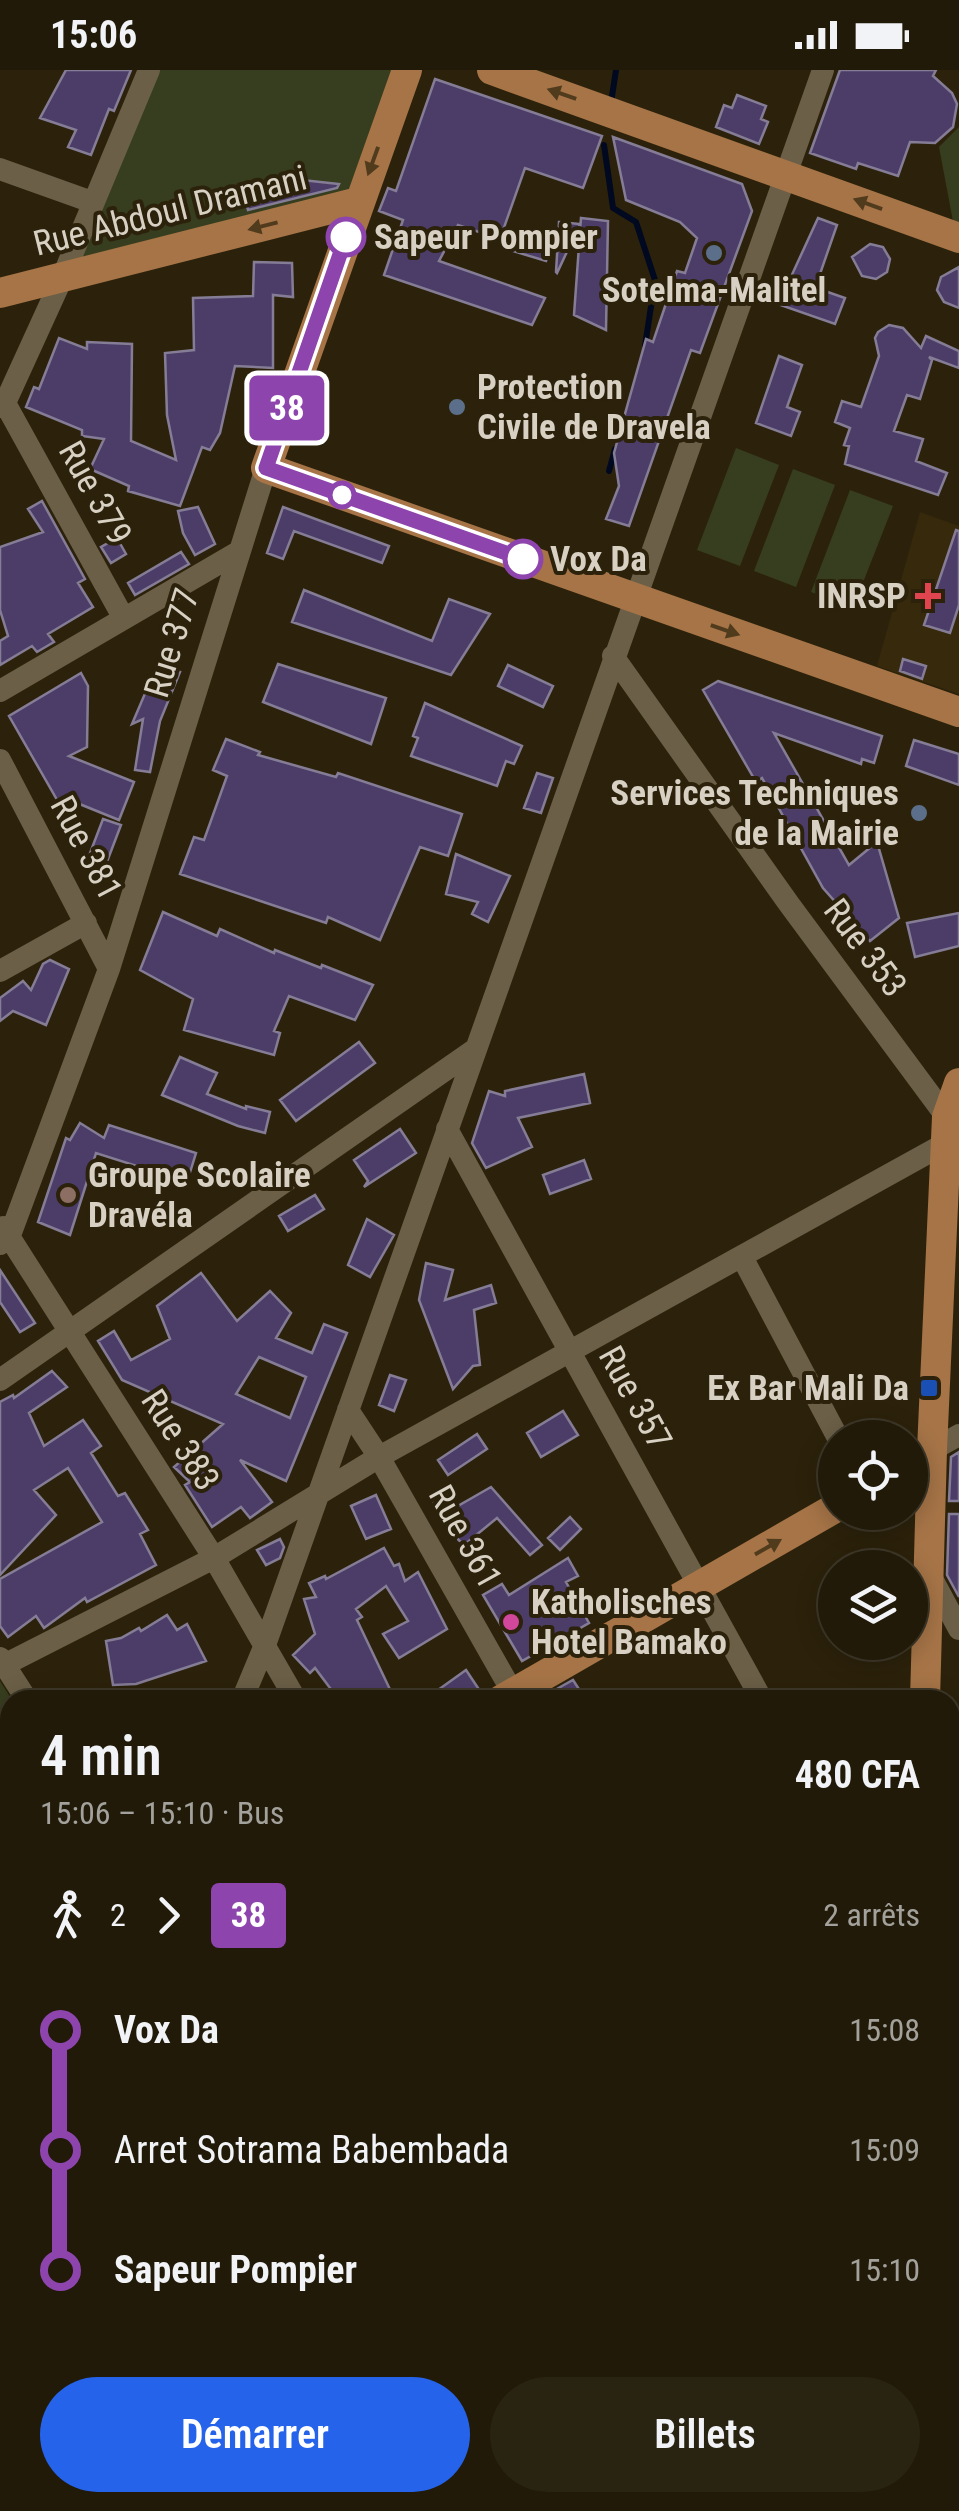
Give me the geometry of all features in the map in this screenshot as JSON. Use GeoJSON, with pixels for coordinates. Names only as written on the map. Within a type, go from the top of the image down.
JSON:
{"type":"FeatureCollection","features":[{"type":"Feature","properties":{"kind":"main road","name":"Rue 377"},"geometry":{"type":"LineString","coordinates":[[266,468],[407,70]]}},
{"type":"Feature","properties":{"kind":"main road"},"geometry":{"type":"LineString","coordinates":[[492,70],[959,238]]}},
{"type":"Feature","properties":{"kind":"main road","name":"Rue Abdoul Dramani"},"geometry":{"type":"LineString","coordinates":[[0,293],[358,202]]}},
{"type":"Feature","properties":{"kind":"main road"},"geometry":{"type":"LineString","coordinates":[[266,468],[959,712]]}},
{"type":"Feature","properties":{"kind":"main road"},"geometry":{"type":"LineString","coordinates":[[925,1420],[959,1083]]}},
{"type":"Feature","properties":{"kind":"main road"},"geometry":{"type":"LineString","coordinates":[[524,1690],[818,1518]]}},
{"type":"Feature","properties":{"kind":"main road"},"geometry":{"type":"LineString","coordinates":[[925,1690],[930,1575],[927,1530]]}},
{"type":"Feature","properties":{"kind":"street"},"geometry":{"type":"LineString","coordinates":[[2,405],[63,276],[149,70]]}},
{"type":"Feature","properties":{"kind":"street"},"geometry":{"type":"LineString","coordinates":[[246,1690],[823,70]]}},
{"type":"Feature","properties":{"kind":"street"},"geometry":{"type":"LineString","coordinates":[[0,169],[92,202]]}},
{"type":"Feature","properties":{"kind":"street","name":"Rue 379"},"geometry":{"type":"LineString","coordinates":[[2,405],[123,617]]}},
{"type":"Feature","properties":{"kind":"street","name":"Rue 377"},"geometry":{"type":"LineString","coordinates":[[3,1234],[109,969],[266,468]]}},
{"type":"Feature","properties":{"kind":"street"},"geometry":{"type":"LineString","coordinates":[[0,692],[240,551]]}},
{"type":"Feature","properties":{"kind":"street","name":"Rue 353"},"geometry":{"type":"LineString","coordinates":[[613,656],[953,1128]]}},
{"type":"Feature","properties":{"kind":"street","name":"Rue 381"},"geometry":{"type":"LineString","coordinates":[[0,760],[109,969]]}},
{"type":"Feature","properties":{"kind":"street"},"geometry":{"type":"LineString","coordinates":[[0,971],[86,924]]}},
{"type":"Feature","properties":{"kind":"street"},"geometry":{"type":"LineString","coordinates":[[0,1380],[474,1050]]}},
{"type":"Feature","properties":{"kind":"street"},"geometry":{"type":"LineString","coordinates":[[21,1690],[2,1661],[214,1558],[380,1457],[742,1257],[953,1128]]}},
{"type":"Feature","properties":{"kind":"street","name":"Rue 357"},"geometry":{"type":"LineString","coordinates":[[446,1129],[757,1690]]}},
{"type":"Feature","properties":{"kind":"street","name":"Rue 383"},"geometry":{"type":"LineString","coordinates":[[3,1234],[214,1558],[290,1690]]}},
{"type":"Feature","properties":{"kind":"street"},"geometry":{"type":"LineString","coordinates":[[742,1257],[828,1420]]}},
{"type":"Feature","properties":{"kind":"street","name":"Rue 361"},"geometry":{"type":"LineString","coordinates":[[348,1410],[380,1457],[506,1690]]}},
{"type":"Feature","properties":{"kind":"street"},"geometry":{"type":"LineString","coordinates":[[928,1452],[959,1435]]}},
{"type":"Feature","properties":{"kind":"street"},"geometry":{"type":"LineString","coordinates":[[930,1575],[959,1629]]}},
{"type":"Feature","properties":{"kind":"shaded area","name":"INRSP"},"geometry":{"type":"Polygon","coordinates":[[[920,512],[959,526],[959,694],[877,666],[920,512]]]}},
{"type":"Feature","properties":{"kind":"green space"},"geometry":{"type":"Polygon","coordinates":[[[151,70],[402,70],[358,202],[63,276],[151,70]]]}},
{"type":"Feature","properties":{"kind":"green space"},"geometry":{"type":"Polygon","coordinates":[[[959,127],[959,223],[953,221],[939,147],[959,127]]]}},
{"type":"Feature","properties":{"kind":"green space"},"geometry":{"type":"Polygon","coordinates":[[[736,448],[779,465],[740,566],[697,550],[736,448]]]}},
{"type":"Feature","properties":{"kind":"green space"},"geometry":{"type":"Polygon","coordinates":[[[793,469],[835,485],[796,587],[754,571],[793,469]]]}},
{"type":"Feature","properties":{"kind":"green space"},"geometry":{"type":"Polygon","coordinates":[[[850,490],[893,506],[853,608],[811,592],[850,490]]]}},
{"type":"Feature","properties":{"kind":"building"},"geometry":{"type":"Polygon","coordinates":[[[66,70],[131,70],[114,111],[109,109],[91,155],[68,147],[76,130],[40,118],[66,70]]]}},
{"type":"Feature","properties":{"kind":"building"},"geometry":{"type":"Polygon","coordinates":[[[840,70],[936,70],[933,76],[952,93],[957,104],[953,127],[935,143],[910,142],[898,176],[858,163],[856,169],[810,153],[840,70]]]}},
{"type":"Feature","properties":{"kind":"building"},"geometry":{"type":"Polygon","coordinates":[[[435,79],[602,136],[583,188],[525,168],[500,239],[458,225],[439,261],[545,298],[532,325],[384,275],[403,220],[379,211],[388,188],[396,191],[435,79]]]}},
{"type":"Feature","properties":{"kind":"building"},"geometry":{"type":"Polygon","coordinates":[[[737,95],[766,106],[761,119],[768,122],[759,144],[716,127],[724,105],[732,108],[737,95]]]}},
{"type":"Feature","properties":{"kind":"building","name":"Sotelma-Malitel"},"geometry":{"type":"Polygon","coordinates":[[[613,137],[742,184],[752,211],[700,353],[691,350],[629,526],[606,519],[619,486],[614,453],[646,339],[653,342],[677,271],[685,273],[697,238],[680,222],[626,200],[613,137]]]}},
{"type":"Feature","properties":{"kind":"building"},"geometry":{"type":"Polygon","coordinates":[[[302,180],[339,184],[337,188],[248,210],[245,198],[302,180]]]}},
{"type":"Feature","properties":{"kind":"building"},"geometry":{"type":"Polygon","coordinates":[[[581,218],[608,221],[606,330],[574,315],[581,218]]]}},
{"type":"Feature","properties":{"kind":"building"},"geometry":{"type":"Polygon","coordinates":[[[818,218],[837,225],[813,294],[819,289],[845,298],[835,324],[769,301],[778,274],[790,279],[818,218]]]}},
{"type":"Feature","properties":{"kind":"building"},"geometry":{"type":"Polygon","coordinates":[[[559,222],[580,224],[557,273],[556,272],[559,222]]]}},
{"type":"Feature","properties":{"kind":"building"},"geometry":{"type":"Polygon","coordinates":[[[508,232],[551,245],[546,261],[503,248],[508,232]]]}},
{"type":"Feature","properties":{"kind":"building"},"geometry":{"type":"Polygon","coordinates":[[[870,244],[883,247],[890,259],[887,272],[876,279],[862,276],[852,257],[870,244]]]}},
{"type":"Feature","properties":{"kind":"building"},"geometry":{"type":"Polygon","coordinates":[[[254,262],[292,263],[293,297],[273,295],[273,368],[235,366],[220,433],[210,450],[202,447],[180,506],[128,491],[129,486],[90,469],[104,439],[82,436],[82,430],[26,407],[34,387],[39,389],[59,338],[87,349],[87,342],[132,344],[131,441],[176,460],[167,415],[165,353],[194,350],[193,298],[253,296],[254,262]]]}},
{"type":"Feature","properties":{"kind":"building"},"geometry":{"type":"Polygon","coordinates":[[[959,267],[959,308],[944,302],[937,290],[941,277],[959,267]]]}},
{"type":"Feature","properties":{"kind":"building"},"geometry":{"type":"Polygon","coordinates":[[[889,325],[903,328],[921,348],[926,336],[959,351],[959,368],[929,357],[932,360],[920,399],[907,395],[894,431],[923,439],[916,461],[947,473],[938,495],[845,464],[849,446],[844,445],[850,428],[835,422],[842,401],[861,407],[879,356],[875,338],[889,325]]]}},
{"type":"Feature","properties":{"kind":"building"},"geometry":{"type":"Polygon","coordinates":[[[779,356],[802,365],[787,407],[800,412],[791,436],[756,423],[779,356]]]}},
{"type":"Feature","properties":{"kind":"building"},"geometry":{"type":"Polygon","coordinates":[[[42,501],[85,579],[78,583],[93,607],[48,634],[54,642],[37,652],[32,646],[0,665],[0,641],[8,636],[0,610],[0,547],[43,532],[28,509],[42,501]]]}},
{"type":"Feature","properties":{"kind":"building"},"geometry":{"type":"Polygon","coordinates":[[[198,507],[215,544],[195,555],[183,533],[178,511],[198,507]]]}},
{"type":"Feature","properties":{"kind":"building"},"geometry":{"type":"Polygon","coordinates":[[[283,507],[389,546],[382,563],[294,531],[283,559],[267,553],[283,507]]]}},
{"type":"Feature","properties":{"kind":"building"},"geometry":{"type":"Polygon","coordinates":[[[956,530],[959,605],[950,633],[924,625],[956,530]]]}},
{"type":"Feature","properties":{"kind":"building"},"geometry":{"type":"Polygon","coordinates":[[[117,538],[126,554],[111,563],[101,547],[117,538]]]}},
{"type":"Feature","properties":{"kind":"building"},"geometry":{"type":"Polygon","coordinates":[[[181,552],[189,564],[135,595],[128,583],[181,552]]]}},
{"type":"Feature","properties":{"kind":"building"},"geometry":{"type":"Polygon","coordinates":[[[304,590],[432,641],[449,599],[490,614],[451,675],[292,622],[304,590]]]}},
{"type":"Feature","properties":{"kind":"building"},"geometry":{"type":"Polygon","coordinates":[[[903,659],[926,666],[922,679],[900,671],[903,659]]]}},
{"type":"Feature","properties":{"kind":"building"},"geometry":{"type":"Polygon","coordinates":[[[158,663],[180,672],[160,721],[150,772],[135,770],[143,719],[132,724],[158,663]]]}},
{"type":"Feature","properties":{"kind":"building"},"geometry":{"type":"Polygon","coordinates":[[[278,664],[386,698],[371,744],[263,702],[278,664]]]}},
{"type":"Feature","properties":{"kind":"building"},"geometry":{"type":"Polygon","coordinates":[[[508,665],[553,686],[543,707],[498,686],[508,665]]]}},
{"type":"Feature","properties":{"kind":"building"},"geometry":{"type":"Polygon","coordinates":[[[81,673],[88,686],[87,747],[69,756],[134,782],[119,820],[77,803],[64,812],[9,716],[81,673]]]}},
{"type":"Feature","properties":{"kind":"building"},"geometry":{"type":"Polygon","coordinates":[[[718,681],[882,736],[874,763],[862,759],[861,764],[774,733],[849,865],[877,842],[899,918],[870,941],[823,888],[762,778],[756,782],[703,690],[718,681]]]}},
{"type":"Feature","properties":{"kind":"building"},"geometry":{"type":"Polygon","coordinates":[[[425,703],[522,746],[514,764],[506,761],[497,786],[411,756],[418,738],[413,736],[425,703]]]}},
{"type":"Feature","properties":{"kind":"building"},"geometry":{"type":"Polygon","coordinates":[[[226,739],[260,752],[258,755],[336,777],[338,773],[462,814],[448,856],[420,847],[380,940],[328,917],[326,923],[180,874],[194,837],[204,840],[227,776],[213,770],[226,739]]]}},
{"type":"Feature","properties":{"kind":"building"},"geometry":{"type":"Polygon","coordinates":[[[914,740],[959,754],[959,785],[906,766],[914,740]]]}},
{"type":"Feature","properties":{"kind":"building"},"geometry":{"type":"Polygon","coordinates":[[[537,773],[553,778],[541,813],[524,808],[537,773]]]}},
{"type":"Feature","properties":{"kind":"building"},"geometry":{"type":"Polygon","coordinates":[[[103,819],[121,825],[105,867],[87,861],[103,819]]]}},
{"type":"Feature","properties":{"kind":"building"},"geometry":{"type":"Polygon","coordinates":[[[456,854],[510,876],[488,922],[472,914],[478,902],[446,894],[456,854]]]}},
{"type":"Feature","properties":{"kind":"building"},"geometry":{"type":"Polygon","coordinates":[[[163,912],[217,936],[220,929],[274,953],[275,950],[321,968],[322,965],[373,985],[355,1020],[289,996],[274,1031],[280,1033],[274,1055],[184,1030],[193,999],[140,970],[163,912]]]}},
{"type":"Feature","properties":{"kind":"building"},"geometry":{"type":"Polygon","coordinates":[[[959,913],[959,946],[915,957],[907,923],[959,913]]]}},
{"type":"Feature","properties":{"kind":"building"},"geometry":{"type":"Polygon","coordinates":[[[50,960],[69,969],[46,1025],[13,1011],[0,1021],[0,998],[23,981],[31,990],[43,964],[50,960]]]}},
{"type":"Feature","properties":{"kind":"building"},"geometry":{"type":"Polygon","coordinates":[[[359,1042],[375,1063],[296,1121],[280,1100],[359,1042]]]}},
{"type":"Feature","properties":{"kind":"building"},"geometry":{"type":"Polygon","coordinates":[[[180,1057],[217,1073],[207,1094],[246,1109],[270,1112],[265,1133],[162,1095],[180,1057]]]}},
{"type":"Feature","properties":{"kind":"building"},"geometry":{"type":"Polygon","coordinates":[[[584,1074],[590,1103],[518,1118],[532,1147],[486,1168],[472,1143],[489,1091],[505,1096],[505,1091],[584,1074]]]}},
{"type":"Feature","properties":{"kind":"building"},"geometry":{"type":"Polygon","coordinates":[[[80,1123],[104,1138],[109,1125],[196,1153],[187,1182],[96,1153],[70,1235],[38,1222],[66,1138],[70,1140],[80,1123]]]}},
{"type":"Feature","properties":{"kind":"building"},"geometry":{"type":"Polygon","coordinates":[[[400,1129],[416,1153],[364,1187],[368,1181],[354,1160],[400,1129]]]}},
{"type":"Feature","properties":{"kind":"building"},"geometry":{"type":"Polygon","coordinates":[[[584,1160],[591,1179],[550,1194],[543,1175],[584,1160]]]}},
{"type":"Feature","properties":{"kind":"building"},"geometry":{"type":"Polygon","coordinates":[[[315,1195],[324,1209],[288,1231],[279,1216],[315,1195]]]}},
{"type":"Feature","properties":{"kind":"building"},"geometry":{"type":"Polygon","coordinates":[[[367,1219],[394,1235],[370,1277],[348,1265],[367,1219]]]}},
{"type":"Feature","properties":{"kind":"building"},"geometry":{"type":"Polygon","coordinates":[[[426,1263],[453,1270],[445,1300],[491,1285],[496,1303],[474,1310],[480,1365],[473,1366],[453,1389],[419,1300],[426,1263]]]}},
{"type":"Feature","properties":{"kind":"building"},"geometry":{"type":"Polygon","coordinates":[[[0,1270],[35,1323],[20,1332],[0,1302],[0,1270]]]}},
{"type":"Feature","properties":{"kind":"building"},"geometry":{"type":"Polygon","coordinates":[[[201,1273],[237,1321],[270,1291],[291,1313],[276,1338],[312,1353],[324,1324],[347,1333],[286,1481],[240,1460],[272,1502],[250,1518],[241,1507],[212,1527],[185,1485],[190,1482],[174,1467],[223,1424],[122,1380],[98,1341],[114,1331],[131,1360],[170,1339],[157,1306],[201,1273]],[[259,1357],[236,1394],[290,1418],[306,1377],[259,1357]]]}},
{"type":"Feature","properties":{"kind":"building"},"geometry":{"type":"Polygon","coordinates":[[[52,1371],[67,1387],[29,1413],[44,1446],[83,1420],[101,1446],[91,1453],[118,1496],[125,1493],[148,1530],[140,1534],[156,1565],[87,1602],[85,1598],[44,1628],[36,1616],[8,1637],[0,1626],[0,1579],[102,1522],[68,1468],[34,1490],[56,1515],[0,1575],[0,1402],[13,1395],[14,1398],[52,1371]]]}},
{"type":"Feature","properties":{"kind":"building"},"geometry":{"type":"Polygon","coordinates":[[[390,1375],[406,1380],[394,1411],[379,1405],[390,1375]]]}},
{"type":"Feature","properties":{"kind":"building"},"geometry":{"type":"Polygon","coordinates":[[[563,1411],[578,1435],[541,1457],[527,1433],[563,1411]]]}},
{"type":"Feature","properties":{"kind":"building"},"geometry":{"type":"Polygon","coordinates":[[[477,1434],[487,1449],[448,1475],[438,1460],[477,1434]]]}},
{"type":"Feature","properties":{"kind":"building"},"geometry":{"type":"Polygon","coordinates":[[[959,1452],[959,1501],[949,1501],[951,1457],[959,1452]]]}},
{"type":"Feature","properties":{"kind":"building"},"geometry":{"type":"Polygon","coordinates":[[[445,1487],[456,1507],[491,1487],[542,1545],[530,1555],[497,1518],[464,1545],[449,1531],[430,1495],[445,1487]]]}},
{"type":"Feature","properties":{"kind":"building"},"geometry":{"type":"Polygon","coordinates":[[[376,1495],[391,1529],[366,1539],[351,1506],[376,1495]]]}},
{"type":"Feature","properties":{"kind":"building"},"geometry":{"type":"Polygon","coordinates":[[[949,1514],[959,1514],[959,1597],[947,1575],[949,1514]]]}},
{"type":"Feature","properties":{"kind":"building"},"geometry":{"type":"Polygon","coordinates":[[[570,1517],[581,1529],[560,1550],[548,1538],[570,1517]]]}},
{"type":"Feature","properties":{"kind":"building"},"geometry":{"type":"Polygon","coordinates":[[[280,1539],[284,1547],[280,1558],[266,1565],[257,1550],[280,1539]]]}},
{"type":"Feature","properties":{"kind":"building"},"geometry":{"type":"Polygon","coordinates":[[[384,1548],[394,1566],[399,1564],[405,1581],[418,1572],[447,1629],[399,1658],[383,1634],[408,1621],[386,1586],[356,1609],[362,1617],[357,1620],[390,1690],[332,1690],[315,1668],[310,1673],[293,1655],[315,1634],[304,1599],[316,1597],[309,1583],[325,1576],[326,1579],[384,1548]]]}},
{"type":"Feature","properties":{"kind":"building"},"geometry":{"type":"Polygon","coordinates":[[[568,1558],[578,1576],[566,1582],[589,1623],[522,1661],[483,1595],[502,1584],[509,1595],[568,1558]]]}},
{"type":"Feature","properties":{"kind":"building"},"geometry":{"type":"Polygon","coordinates":[[[167,1615],[177,1630],[187,1624],[206,1661],[136,1684],[113,1685],[106,1641],[139,1628],[141,1631],[167,1615]]]}},
{"type":"Feature","properties":{"kind":"building"},"geometry":{"type":"Polygon","coordinates":[[[466,1670],[479,1690],[438,1690],[466,1670]]]}},
{"type":"Feature","properties":{"kind":"building"},"geometry":{"type":"Polygon","coordinates":[[[573,1680],[580,1690],[555,1690],[573,1680]]]}},
{"type":"Feature","properties":{"kind":"waterway"},"geometry":{"type":"LineString","coordinates":[[611,103],[616,70]]}},
{"type":"Feature","properties":{"kind":"waterway"},"geometry":{"type":"LineString","coordinates":[[604,145],[613,208],[636,222],[655,280],[645,346]]}},
{"type":"Feature","properties":{"kind":"waterway"},"geometry":{"type":"LineString","coordinates":[[609,471],[615,449]]}},
{"type":"Feature","properties":{"kind":"bus line","name":"38"},"geometry":{"type":"LineString","coordinates":[[346,237],[266,468],[523,559]]}},
{"type":"Feature","properties":{"kind":"place","name":"Sapeur Pompier"},"geometry":{"type":"Point","coordinates":[346,237]}},
{"type":"Feature","properties":{"kind":"place","name":"Sotelma-Malitel"},"geometry":{"type":"Point","coordinates":[714,253]}},
{"type":"Feature","properties":{"kind":"place","name":"Protection Civile de Dravela"},"geometry":{"type":"Point","coordinates":[457,407]}},
{"type":"Feature","properties":{"kind":"place","name":"Vox Da"},"geometry":{"type":"Point","coordinates":[523,559]}},
{"type":"Feature","properties":{"kind":"place","name":"INRSP"},"geometry":{"type":"Point","coordinates":[928,596]}},
{"type":"Feature","properties":{"kind":"place","name":"Services Techniques de la Mairie"},"geometry":{"type":"Point","coordinates":[919,813]}},
{"type":"Feature","properties":{"kind":"place","name":"Groupe Scolaire Dravéla"},"geometry":{"type":"Point","coordinates":[68,1195]}},
{"type":"Feature","properties":{"kind":"place","name":"Ex Bar Mali Da"},"geometry":{"type":"Point","coordinates":[929,1388]}},
{"type":"Feature","properties":{"kind":"place","name":"Katholisches Hotel Bamako"},"geometry":{"type":"Point","coordinates":[511,1622]}}]}
